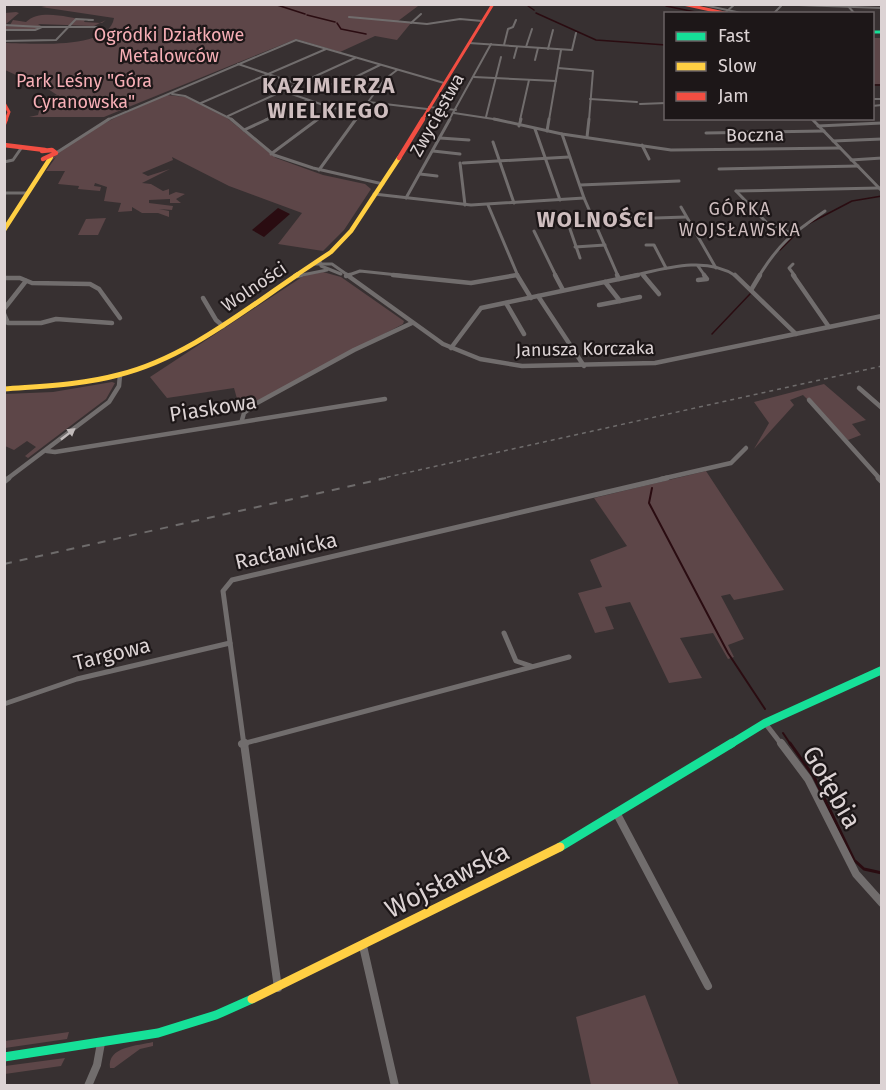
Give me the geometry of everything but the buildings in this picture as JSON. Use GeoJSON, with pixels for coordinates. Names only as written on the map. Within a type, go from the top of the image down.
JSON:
{"type":"FeatureCollection","features":[{"type":"Feature","properties":{"kind":"main road","name":"Wolności"},"geometry":{"type":"LineString","coordinates":[[4,388],[71,384],[122,374],[173,355],[223,326],[319,262],[336,248],[355,225],[493,4]]}},
{"type":"Feature","properties":{"kind":"main road"},"geometry":{"type":"LineString","coordinates":[[683,4],[727,12]]}},
{"type":"Feature","properties":{"kind":"main road"},"geometry":{"type":"LineString","coordinates":[[4,103],[9,112],[4,124]]}},
{"type":"Feature","properties":{"kind":"main road"},"geometry":{"type":"LineString","coordinates":[[4,145],[23,147],[48,155],[4,230]]}},
{"type":"Feature","properties":{"kind":"main road","name":"Wojsławska"},"geometry":{"type":"LineString","coordinates":[[4,1057],[101,1043],[189,1024],[278,988],[549,853],[765,723],[882,670]]}},
{"type":"Feature","properties":{"kind":"street"},"geometry":{"type":"LineString","coordinates":[[699,4],[727,12],[735,4]]}},
{"type":"Feature","properties":{"kind":"street"},"geometry":{"type":"LineString","coordinates":[[771,4],[882,8]]}},
{"type":"Feature","properties":{"kind":"street"},"geometry":{"type":"LineString","coordinates":[[775,12],[781,6]]}},
{"type":"Feature","properties":{"kind":"street"},"geometry":{"type":"LineString","coordinates":[[802,6],[806,12]]}},
{"type":"Feature","properties":{"kind":"street"},"geometry":{"type":"LineString","coordinates":[[411,23],[421,14]]}},
{"type":"Feature","properties":{"kind":"street"},"geometry":{"type":"LineString","coordinates":[[349,17],[430,24],[460,19],[482,21]]}},
{"type":"Feature","properties":{"kind":"street"},"geometry":{"type":"LineString","coordinates":[[4,41],[55,40],[77,18],[88,20]]}},
{"type":"Feature","properties":{"kind":"street"},"geometry":{"type":"LineString","coordinates":[[504,45],[508,29],[513,27],[516,20]]}},
{"type":"Feature","properties":{"kind":"street"},"geometry":{"type":"LineString","coordinates":[[4,25],[42,27]]}},
{"type":"Feature","properties":{"kind":"street"},"geometry":{"type":"LineString","coordinates":[[4,30],[98,27]]}},
{"type":"Feature","properties":{"kind":"street"},"geometry":{"type":"LineString","coordinates":[[526,47],[532,29]]}},
{"type":"Feature","properties":{"kind":"street"},"geometry":{"type":"LineString","coordinates":[[548,49],[553,30]]}},
{"type":"Feature","properties":{"kind":"street"},"geometry":{"type":"LineString","coordinates":[[468,43],[573,50],[576,33]]}},
{"type":"Feature","properties":{"kind":"street"},"geometry":{"type":"LineString","coordinates":[[48,155],[67,146],[110,118],[172,94],[296,40],[444,83]]}},
{"type":"Feature","properties":{"kind":"street","name":"Zwycięstwa"},"geometry":{"type":"LineString","coordinates":[[406,198],[491,44]]}},
{"type":"Feature","properties":{"kind":"street"},"geometry":{"type":"LineString","coordinates":[[514,58],[517,46]]}},
{"type":"Feature","properties":{"kind":"street"},"geometry":{"type":"LineString","coordinates":[[535,60],[538,48]]}},
{"type":"Feature","properties":{"kind":"street"},"geometry":{"type":"LineString","coordinates":[[201,103],[326,49]]}},
{"type":"Feature","properties":{"kind":"street"},"geometry":{"type":"LineString","coordinates":[[547,131],[561,50]]}},
{"type":"Feature","properties":{"kind":"street"},"geometry":{"type":"LineString","coordinates":[[486,117],[501,57]]}},
{"type":"Feature","properties":{"kind":"street"},"geometry":{"type":"LineString","coordinates":[[228,116],[355,58]]}},
{"type":"Feature","properties":{"kind":"street"},"geometry":{"type":"LineString","coordinates":[[238,64],[298,84]]}},
{"type":"Feature","properties":{"kind":"street"},"geometry":{"type":"LineString","coordinates":[[337,86],[381,65]]}},
{"type":"Feature","properties":{"kind":"street"},"geometry":{"type":"LineString","coordinates":[[558,68],[593,71],[587,137]]}},
{"type":"Feature","properties":{"kind":"street"},"geometry":{"type":"LineString","coordinates":[[319,170],[374,93],[387,77],[397,70]]}},
{"type":"Feature","properties":{"kind":"street"},"geometry":{"type":"LineString","coordinates":[[474,77],[556,81]]}},
{"type":"Feature","properties":{"kind":"street"},"geometry":{"type":"LineString","coordinates":[[312,78],[337,86],[374,93]]}},
{"type":"Feature","properties":{"kind":"street"},"geometry":{"type":"LineString","coordinates":[[519,126],[529,80]]}},
{"type":"Feature","properties":{"kind":"street"},"geometry":{"type":"LineString","coordinates":[[283,91],[332,108],[362,111]]}},
{"type":"Feature","properties":{"kind":"street"},"geometry":{"type":"LineString","coordinates":[[172,94],[201,103],[228,116],[271,154],[319,170],[381,184]]}},
{"type":"Feature","properties":{"kind":"street"},"geometry":{"type":"LineString","coordinates":[[590,99],[664,103]]}},
{"type":"Feature","properties":{"kind":"street"},"geometry":{"type":"LineString","coordinates":[[244,130],[308,100]]}},
{"type":"Feature","properties":{"kind":"street","name":"Boczna"},"geometry":{"type":"LineString","coordinates":[[368,102],[455,111],[562,134],[671,150],[840,148]]}},
{"type":"Feature","properties":{"kind":"street"},"geometry":{"type":"LineString","coordinates":[[271,154],[332,108]]}},
{"type":"Feature","properties":{"kind":"street"},"geometry":{"type":"LineString","coordinates":[[813,120],[880,190]]}},
{"type":"Feature","properties":{"kind":"street"},"geometry":{"type":"LineString","coordinates":[[818,126],[882,123]]}},
{"type":"Feature","properties":{"kind":"street"},"geometry":{"type":"LineString","coordinates":[[536,129],[560,200]]}},
{"type":"Feature","properties":{"kind":"street"},"geometry":{"type":"LineString","coordinates":[[706,133],[824,131]]}},
{"type":"Feature","properties":{"kind":"street"},"geometry":{"type":"LineString","coordinates":[[562,134],[584,198],[619,279]]}},
{"type":"Feature","properties":{"kind":"street"},"geometry":{"type":"LineString","coordinates":[[440,138],[469,140]]}},
{"type":"Feature","properties":{"kind":"street"},"geometry":{"type":"LineString","coordinates":[[833,141],[882,139]]}},
{"type":"Feature","properties":{"kind":"street"},"geometry":{"type":"LineString","coordinates":[[493,142],[514,203]]}},
{"type":"Feature","properties":{"kind":"street"},"geometry":{"type":"LineString","coordinates":[[642,145],[649,159]]}},
{"type":"Feature","properties":{"kind":"street"},"geometry":{"type":"LineString","coordinates":[[4,162],[13,160],[23,147]]}},
{"type":"Feature","properties":{"kind":"street"},"geometry":{"type":"LineString","coordinates":[[433,151],[460,154]]}},
{"type":"Feature","properties":{"kind":"street"},"geometry":{"type":"LineString","coordinates":[[465,205],[461,163],[569,158]]}},
{"type":"Feature","properties":{"kind":"street"},"geometry":{"type":"LineString","coordinates":[[851,160],[882,158]]}},
{"type":"Feature","properties":{"kind":"street","name":"Boczna"},"geometry":{"type":"LineString","coordinates":[[719,169],[858,166]]}},
{"type":"Feature","properties":{"kind":"street"},"geometry":{"type":"LineString","coordinates":[[420,174],[437,176]]}},
{"type":"Feature","properties":{"kind":"street"},"geometry":{"type":"LineString","coordinates":[[580,184],[679,181]]}},
{"type":"Feature","properties":{"kind":"street"},"geometry":{"type":"LineString","coordinates":[[792,233],[766,222],[736,191],[880,190]]}},
{"type":"Feature","properties":{"kind":"street"},"geometry":{"type":"LineString","coordinates":[[4,193],[27,193]]}},
{"type":"Feature","properties":{"kind":"street"},"geometry":{"type":"LineString","coordinates":[[375,194],[465,205],[584,198]]}},
{"type":"Feature","properties":{"kind":"street"},"geometry":{"type":"LineString","coordinates":[[488,205],[517,275],[531,298]]}},
{"type":"Feature","properties":{"kind":"street"},"geometry":{"type":"LineString","coordinates":[[681,207],[716,268]]}},
{"type":"Feature","properties":{"kind":"street"},"geometry":{"type":"LineString","coordinates":[[751,290],[774,252],[792,233],[825,211]]}},
{"type":"Feature","properties":{"kind":"street"},"geometry":{"type":"LineString","coordinates":[[594,220],[686,217]]}},
{"type":"Feature","properties":{"kind":"street"},"geometry":{"type":"LineString","coordinates":[[570,229],[580,258]]}},
{"type":"Feature","properties":{"kind":"street"},"geometry":{"type":"LineString","coordinates":[[534,231],[563,290]]}},
{"type":"Feature","properties":{"kind":"street"},"geometry":{"type":"LineString","coordinates":[[575,247],[605,245]]}},
{"type":"Feature","properties":{"kind":"street"},"geometry":{"type":"LineString","coordinates":[[646,245],[654,245],[666,268]]}},
{"type":"Feature","properties":{"kind":"street"},"geometry":{"type":"LineString","coordinates":[[319,262],[332,264],[336,248]]}},
{"type":"Feature","properties":{"kind":"street","name":"Janusza Korczaka"},"geometry":{"type":"LineString","coordinates":[[319,262],[321,266],[346,276]]}},
{"type":"Feature","properties":{"kind":"street","name":"Janusza Korczaka"},"geometry":{"type":"LineString","coordinates":[[332,264],[412,323],[451,348],[480,359],[506,364],[584,366],[655,363],[882,316]]}},
{"type":"Feature","properties":{"kind":"street"},"geometry":{"type":"LineString","coordinates":[[793,264],[789,268],[829,327]]}},
{"type":"Feature","properties":{"kind":"street"},"geometry":{"type":"LineString","coordinates":[[451,348],[476,312],[482,308],[683,265],[716,268],[734,274],[796,334]]}},
{"type":"Feature","properties":{"kind":"street"},"geometry":{"type":"LineString","coordinates":[[698,266],[707,279],[698,280]]}},
{"type":"Feature","properties":{"kind":"street","name":"Janusza Korczaka"},"geometry":{"type":"LineString","coordinates":[[297,276],[316,270],[333,271]]}},
{"type":"Feature","properties":{"kind":"street"},"geometry":{"type":"LineString","coordinates":[[346,276],[360,271],[471,283],[517,275]]}},
{"type":"Feature","properties":{"kind":"street"},"geometry":{"type":"LineString","coordinates":[[643,274],[659,294]]}},
{"type":"Feature","properties":{"kind":"street"},"geometry":{"type":"LineString","coordinates":[[4,278],[94,286],[120,318]]}},
{"type":"Feature","properties":{"kind":"street"},"geometry":{"type":"LineString","coordinates":[[26,281],[4,312],[8,323],[41,323],[56,319],[82,323],[112,323]]}},
{"type":"Feature","properties":{"kind":"street"},"geometry":{"type":"LineString","coordinates":[[605,282],[620,301]]}},
{"type":"Feature","properties":{"kind":"street"},"geometry":{"type":"LineString","coordinates":[[538,296],[584,366]]}},
{"type":"Feature","properties":{"kind":"street"},"geometry":{"type":"LineString","coordinates":[[599,304],[640,297]]}},
{"type":"Feature","properties":{"kind":"street"},"geometry":{"type":"LineString","coordinates":[[203,298],[216,320],[223,326]]}},
{"type":"Feature","properties":{"kind":"street"},"geometry":{"type":"LineString","coordinates":[[506,303],[524,334]]}},
{"type":"Feature","properties":{"kind":"street","name":"Piaskowa"},"geometry":{"type":"LineString","coordinates":[[242,420],[244,413],[257,404],[354,350],[412,323]]}},
{"type":"Feature","properties":{"kind":"street"},"geometry":{"type":"LineString","coordinates":[[4,482],[109,402],[119,387],[122,374]]}},
{"type":"Feature","properties":{"kind":"street"},"geometry":{"type":"LineString","coordinates":[[859,388],[882,408]]}},
{"type":"Feature","properties":{"kind":"street","name":"Piaskowa"},"geometry":{"type":"LineString","coordinates":[[47,451],[55,452],[242,420],[385,399]]}},
{"type":"Feature","properties":{"kind":"street"},"geometry":{"type":"LineString","coordinates":[[809,400],[882,482]]}},
{"type":"Feature","properties":{"kind":"street"},"geometry":{"type":"LineString","coordinates":[[256,418],[257,404]]}},
{"type":"Feature","properties":{"kind":"street","name":"Racławicka"},"geometry":{"type":"LineString","coordinates":[[278,988],[242,744],[223,591],[232,580],[730,463],[746,448]]}},
{"type":"Feature","properties":{"kind":"street"},"geometry":{"type":"LineString","coordinates":[[504,633],[516,661],[532,666]]}},
{"type":"Feature","properties":{"kind":"street","name":"Targowa"},"geometry":{"type":"LineString","coordinates":[[4,704],[77,679],[230,643]]}},
{"type":"Feature","properties":{"kind":"street"},"geometry":{"type":"LineString","coordinates":[[242,744],[569,657]]}},
{"type":"Feature","properties":{"kind":"street","name":"Gołębia"},"geometry":{"type":"LineString","coordinates":[[765,723],[808,779],[856,873],[882,903]]}},
{"type":"Feature","properties":{"kind":"street"},"geometry":{"type":"LineString","coordinates":[[617,814],[708,986]]}},
{"type":"Feature","properties":{"kind":"street"},"geometry":{"type":"LineString","coordinates":[[363,945],[395,1086]]}},
{"type":"Feature","properties":{"kind":"street"},"geometry":{"type":"LineString","coordinates":[[88,1086],[97,1065],[101,1043]]}},
{"type":"Feature","properties":{"kind":"green space"},"geometry":{"type":"Polygon","coordinates":[[[400,4],[418,6],[398,21],[411,23],[397,40],[375,36],[340,52],[296,39],[104,117],[29,117],[38,115],[42,100],[57,95],[45,87],[33,87],[19,82],[21,81],[16,78],[16,75],[5,70],[4,43],[49,44],[84,40],[98,36],[109,29],[114,18],[41,7],[51,5],[400,4]]]}},
{"type":"Feature","properties":{"kind":"green space"},"geometry":{"type":"Polygon","coordinates":[[[5,13],[19,13],[6,24],[10,25],[13,20],[26,22],[32,18],[47,15],[100,23],[94,26],[38,24],[41,26],[36,29],[5,30],[5,13]]]}},
{"type":"Feature","properties":{"kind":"green space"},"geometry":{"type":"Polygon","coordinates":[[[874,38],[881,38],[881,84],[874,84],[874,38]]]}},
{"type":"Feature","properties":{"kind":"green space"},"geometry":{"type":"Polygon","coordinates":[[[167,95],[185,97],[227,118],[276,158],[323,175],[365,184],[371,189],[344,230],[323,251],[278,244],[302,213],[229,186],[172,157],[173,160],[142,173],[148,176],[170,169],[142,183],[151,184],[163,191],[169,189],[169,195],[176,192],[185,194],[176,199],[181,203],[170,203],[170,199],[149,200],[149,203],[173,206],[172,210],[159,209],[169,211],[169,217],[158,213],[142,213],[132,207],[132,211],[118,212],[121,203],[104,201],[107,187],[95,183],[94,186],[101,187],[100,191],[58,184],[65,171],[46,171],[56,157],[50,162],[70,143],[120,116],[167,95]]]}},
{"type":"Feature","properties":{"kind":"green space"},"geometry":{"type":"Polygon","coordinates":[[[106,218],[98,235],[78,235],[86,219],[106,218]]]}},
{"type":"Feature","properties":{"kind":"green space"},"geometry":{"type":"Polygon","coordinates":[[[323,272],[341,277],[404,321],[403,324],[253,403],[241,413],[234,388],[167,398],[150,377],[305,275],[323,272]]]}},
{"type":"Feature","properties":{"kind":"green space"},"geometry":{"type":"Polygon","coordinates":[[[115,383],[106,399],[28,458],[25,456],[36,447],[27,441],[14,450],[5,446],[5,394],[53,392],[115,383]]]}},
{"type":"Feature","properties":{"kind":"green space"},"geometry":{"type":"Polygon","coordinates":[[[824,384],[866,420],[852,424],[861,435],[848,440],[803,395],[790,400],[794,405],[754,449],[769,423],[754,402],[824,384]]]}},
{"type":"Feature","properties":{"kind":"green space"},"geometry":{"type":"Polygon","coordinates":[[[706,471],[784,590],[734,600],[730,594],[721,596],[744,639],[728,645],[734,657],[728,659],[713,633],[680,638],[702,678],[669,683],[630,602],[605,607],[614,629],[595,633],[578,593],[602,587],[590,560],[627,546],[594,498],[706,471]]]}},
{"type":"Feature","properties":{"kind":"green space"},"geometry":{"type":"Polygon","coordinates":[[[645,995],[679,1085],[591,1085],[576,1017],[645,995]]]}},
{"type":"Feature","properties":{"kind":"green space"},"geometry":{"type":"Polygon","coordinates":[[[69,1032],[67,1039],[5,1048],[5,1041],[69,1032]]]}},
{"type":"Feature","properties":{"kind":"green space"},"geometry":{"type":"Polygon","coordinates":[[[153,1042],[153,1046],[140,1049],[114,1068],[110,1068],[110,1061],[118,1051],[153,1042]]]}},
{"type":"Feature","properties":{"kind":"green space"},"geometry":{"type":"Polygon","coordinates":[[[65,1058],[61,1066],[5,1074],[5,1066],[65,1058]]]}},
{"type":"Feature","properties":{"kind":"shaded area"},"geometry":{"type":"Polygon","coordinates":[[[278,208],[290,214],[264,237],[252,230],[278,208]]]}},
{"type":"Feature","properties":{"kind":"waterway"},"geometry":{"type":"LineString","coordinates":[[274,4],[305,14]]}},
{"type":"Feature","properties":{"kind":"waterway"},"geometry":{"type":"LineString","coordinates":[[528,6],[534,10]]}},
{"type":"Feature","properties":{"kind":"waterway"},"geometry":{"type":"LineString","coordinates":[[666,6],[695,12]]}},
{"type":"Feature","properties":{"kind":"waterway"},"geometry":{"type":"LineString","coordinates":[[536,13],[596,40],[664,45]]}},
{"type":"Feature","properties":{"kind":"waterway"},"geometry":{"type":"LineString","coordinates":[[307,15],[335,22]]}},
{"type":"Feature","properties":{"kind":"waterway"},"geometry":{"type":"LineString","coordinates":[[337,23],[341,29],[366,34]]}},
{"type":"Feature","properties":{"kind":"waterway"},"geometry":{"type":"LineString","coordinates":[[874,85],[882,85]]}},
{"type":"Feature","properties":{"kind":"waterway"},"geometry":{"type":"LineString","coordinates":[[808,224],[852,201],[882,196]]}},
{"type":"Feature","properties":{"kind":"waterway"},"geometry":{"type":"LineString","coordinates":[[780,250],[795,235]]}},
{"type":"Feature","properties":{"kind":"waterway"},"geometry":{"type":"LineString","coordinates":[[712,334],[750,294]]}},
{"type":"Feature","properties":{"kind":"waterway"},"geometry":{"type":"LineString","coordinates":[[652,488],[649,503],[728,653],[765,709]]}},
{"type":"Feature","properties":{"kind":"waterway"},"geometry":{"type":"LineString","coordinates":[[783,733],[791,745]]}},
{"type":"Feature","properties":{"kind":"waterway"},"geometry":{"type":"LineString","coordinates":[[790,743],[814,777],[854,860],[864,869],[882,873]]}},
{"type":"Feature","properties":{"kind":"railway"},"geometry":{"type":"LineString","coordinates":[[379,479],[882,366]]}},
{"type":"Feature","properties":{"kind":"railway"},"geometry":{"type":"LineString","coordinates":[[4,564],[386,478]]}},
{"type":"Feature","properties":{"kind":"traffic: fast"},"geometry":{"type":"LineString","coordinates":[[874,32],[882,32]]}},
{"type":"Feature","properties":{"kind":"traffic: fast"},"geometry":{"type":"LineString","coordinates":[[560,847],[765,723],[882,670]]}},
{"type":"Feature","properties":{"kind":"traffic: fast"},"geometry":{"type":"LineString","coordinates":[[4,1057],[158,1033],[216,1015],[252,999]]}},
{"type":"Feature","properties":{"kind":"traffic: slow"},"geometry":{"type":"LineString","coordinates":[[4,230],[51,157]]}},
{"type":"Feature","properties":{"kind":"traffic: slow"},"geometry":{"type":"LineString","coordinates":[[4,389],[87,382],[120,375],[159,361],[209,334],[331,252],[351,231],[399,158]]}},
{"type":"Feature","properties":{"kind":"traffic: slow"},"geometry":{"type":"LineString","coordinates":[[252,999],[560,847]]}},
{"type":"Feature","properties":{"kind":"traffic: jam"},"geometry":{"type":"LineString","coordinates":[[399,158],[493,4]]}},
{"type":"Feature","properties":{"kind":"traffic: jam"},"geometry":{"type":"LineString","coordinates":[[683,4],[720,12]]}},
{"type":"Feature","properties":{"kind":"traffic: jam"},"geometry":{"type":"LineString","coordinates":[[4,103],[9,112],[4,124]]}},
{"type":"Feature","properties":{"kind":"traffic: jam"},"geometry":{"type":"LineString","coordinates":[[4,145],[45,150]]}},
{"type":"Feature","properties":{"kind":"traffic: jam"},"geometry":{"type":"LineString","coordinates":[[42,151],[52,150],[56,153],[43,159]]}},
{"type":"Feature","properties":{"kind":"district","name":"KAZIMIERZA WIELKIEGO"},"geometry":{"type":"Point","coordinates":[329,98]}},
{"type":"Feature","properties":{"kind":"district","name":"WOLNOŚCI"},"geometry":{"type":"Point","coordinates":[596,219]}},
{"type":"Feature","properties":{"kind":"district","name":"GÓRKA WOJSŁAWSKA"},"geometry":{"type":"Point","coordinates":[740,219]}},
{"type":"Feature","properties":{"kind":"park label","name":"Ogródki Działkowe Metalowców"},"geometry":{"type":"Point","coordinates":[169,45]}},
{"type":"Feature","properties":{"kind":"park label","name":"Park Leśny \"Góra Cyranowska\""},"geometry":{"type":"Point","coordinates":[84,91]}}]}
